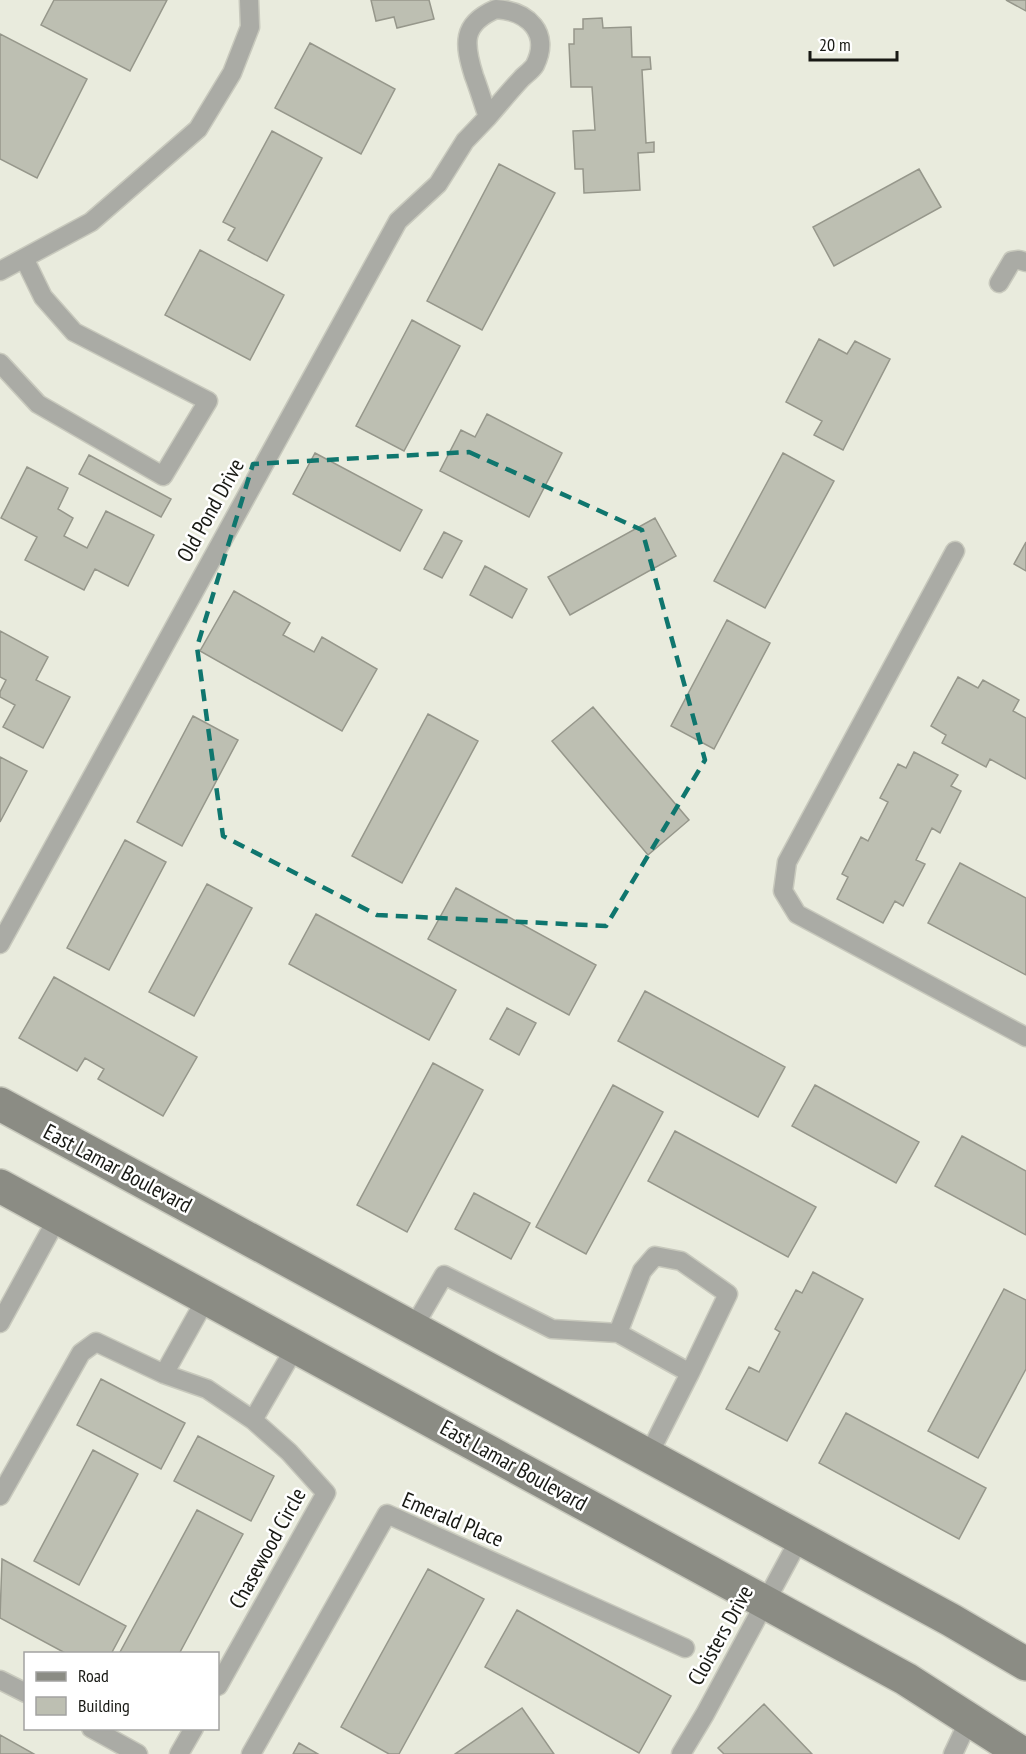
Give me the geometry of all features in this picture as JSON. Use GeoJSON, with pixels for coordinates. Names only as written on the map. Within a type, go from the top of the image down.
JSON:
{"type":"FeatureCollection","features":[{"type":"Feature","properties":{"kind":"main road","name":"East Lamar Boulevard"},"geometry":{"type":"LineString","coordinates":[[0,1104],[951,1620],[1026,1664]]}},
{"type":"Feature","properties":{"kind":"main road","name":"East Lamar Boulevard"},"geometry":{"type":"LineString","coordinates":[[0,1186],[766,1601],[906,1679],[1023,1754]]}},
{"type":"Feature","properties":{"kind":"lane"},"geometry":{"type":"LineString","coordinates":[[0,271],[91,222],[198,129],[232,73],[250,27],[249,0]]}},
{"type":"Feature","properties":{"kind":"lane","name":"Old Pond Drive"},"geometry":{"type":"LineString","coordinates":[[0,945],[398,221],[438,184],[465,141],[488,117],[534,67],[539,54],[540,39],[534,26],[524,15],[511,10],[496,9],[483,15],[472,25],[467,39],[467,53],[488,117]]}},
{"type":"Feature","properties":{"kind":"lane"},"geometry":{"type":"LineString","coordinates":[[0,363],[38,404],[163,476],[208,401],[74,332],[43,297],[24,258]]}},
{"type":"Feature","properties":{"kind":"lane"},"geometry":{"type":"LineString","coordinates":[[999,283],[1012,261],[1026,262]]}},
{"type":"Feature","properties":{"kind":"lane"},"geometry":{"type":"LineString","coordinates":[[955,551],[787,862],[783,891],[797,914],[1026,1037]]}},
{"type":"Feature","properties":{"kind":"lane"},"geometry":{"type":"LineString","coordinates":[[0,1323],[6,1296],[58,1217]]}},
{"type":"Feature","properties":{"kind":"lane"},"geometry":{"type":"LineString","coordinates":[[618,1333],[642,1271],[655,1256],[681,1261],[728,1294],[648,1456]]}},
{"type":"Feature","properties":{"kind":"lane"},"geometry":{"type":"LineString","coordinates":[[413,1328],[444,1275],[552,1329],[618,1333],[690,1373]]}},
{"type":"Feature","properties":{"kind":"lane"},"geometry":{"type":"LineString","coordinates":[[164,1374],[207,1297]]}},
{"type":"Feature","properties":{"kind":"lane","name":"Chasewood Circle"},"geometry":{"type":"LineString","coordinates":[[0,1496],[81,1353],[96,1342],[164,1374],[207,1389],[253,1420],[289,1452],[326,1492],[219,1684]]}},
{"type":"Feature","properties":{"kind":"lane"},"geometry":{"type":"LineString","coordinates":[[253,1420],[296,1346]]}},
{"type":"Feature","properties":{"kind":"lane","name":"Emerald Place"},"geometry":{"type":"LineString","coordinates":[[251,1754],[387,1514],[685,1648]]}},
{"type":"Feature","properties":{"kind":"lane","name":"Cloisters Drive"},"geometry":{"type":"LineString","coordinates":[[681,1754],[800,1538]]}},
{"type":"Feature","properties":{"kind":"lane"},"geometry":{"type":"LineString","coordinates":[[0,1680],[24,1692]]}},
{"type":"Feature","properties":{"kind":"lane"},"geometry":{"type":"LineString","coordinates":[[953,1754],[969,1719]]}},
{"type":"Feature","properties":{"kind":"lane"},"geometry":{"type":"LineString","coordinates":[[95,1730],[138,1754]]}},
{"type":"Feature","properties":{"kind":"lane"},"geometry":{"type":"LineString","coordinates":[[179,1754],[193,1730]]}},
{"type":"Feature","properties":{"kind":"highlighted area"},"geometry":{"type":"Polygon","coordinates":[[[469,452],[642,530],[705,760],[606,926],[377,915],[223,836],[197,647],[253,464],[469,452]]]}},
{"type":"Feature","properties":{"kind":"building"},"geometry":{"type":"Polygon","coordinates":[[[54,0],[167,0],[130,71],[41,25],[54,0]]]}},
{"type":"Feature","properties":{"kind":"building"},"geometry":{"type":"Polygon","coordinates":[[[371,0],[429,0],[434,19],[397,28],[394,17],[376,21],[371,0]]]}},
{"type":"Feature","properties":{"kind":"building"},"geometry":{"type":"Polygon","coordinates":[[[1006,0],[1026,0],[1026,11],[1006,0]]]}},
{"type":"Feature","properties":{"kind":"building"},"geometry":{"type":"Polygon","coordinates":[[[602,18],[603,28],[631,27],[632,57],[650,57],[651,69],[642,70],[646,143],[654,142],[654,152],[638,153],[640,190],[584,193],[583,169],[575,169],[573,131],[595,130],[592,87],[571,87],[569,44],[574,44],[574,29],[583,29],[583,19],[602,18]]]}},
{"type":"Feature","properties":{"kind":"building"},"geometry":{"type":"Polygon","coordinates":[[[0,34],[87,79],[37,178],[0,159],[0,34]]]}},
{"type":"Feature","properties":{"kind":"building"},"geometry":{"type":"Polygon","coordinates":[[[310,43],[395,89],[361,154],[275,108],[310,43]]]}},
{"type":"Feature","properties":{"kind":"building"},"geometry":{"type":"Polygon","coordinates":[[[272,131],[322,158],[267,261],[228,240],[235,228],[223,222],[272,131]]]}},
{"type":"Feature","properties":{"kind":"building"},"geometry":{"type":"Polygon","coordinates":[[[499,164],[555,193],[482,330],[427,301],[499,164]]]}},
{"type":"Feature","properties":{"kind":"building"},"geometry":{"type":"Polygon","coordinates":[[[919,169],[941,207],[834,266],[813,227],[919,169]]]}},
{"type":"Feature","properties":{"kind":"building"},"geometry":{"type":"Polygon","coordinates":[[[200,250],[284,295],[250,360],[165,315],[200,250]]]}},
{"type":"Feature","properties":{"kind":"building"},"geometry":{"type":"Polygon","coordinates":[[[412,320],[460,346],[404,451],[356,426],[412,320]]]}},
{"type":"Feature","properties":{"kind":"building"},"geometry":{"type":"Polygon","coordinates":[[[819,339],[847,354],[855,341],[890,359],[843,450],[814,435],[822,421],[786,402],[819,339]]]}},
{"type":"Feature","properties":{"kind":"building"},"geometry":{"type":"Polygon","coordinates":[[[487,414],[562,453],[529,517],[440,471],[461,430],[475,437],[487,414]]]}},
{"type":"Feature","properties":{"kind":"building"},"geometry":{"type":"Polygon","coordinates":[[[315,453],[422,510],[400,551],[293,494],[315,453]]]}},
{"type":"Feature","properties":{"kind":"building"},"geometry":{"type":"Polygon","coordinates":[[[783,453],[834,481],[765,608],[714,581],[783,453]]]}},
{"type":"Feature","properties":{"kind":"building"},"geometry":{"type":"Polygon","coordinates":[[[89,455],[171,499],[161,517],[79,474],[89,455]]]}},
{"type":"Feature","properties":{"kind":"building"},"geometry":{"type":"Polygon","coordinates":[[[27,467],[68,488],[58,509],[73,518],[64,536],[87,548],[106,511],[154,535],[128,586],[95,569],[84,590],[25,560],[37,537],[1,518],[27,467]]]}},
{"type":"Feature","properties":{"kind":"building"},"geometry":{"type":"Polygon","coordinates":[[[655,518],[676,556],[570,615],[548,577],[655,518]]]}},
{"type":"Feature","properties":{"kind":"building"},"geometry":{"type":"Polygon","coordinates":[[[444,532],[462,541],[442,578],[424,569],[444,532]]]}},
{"type":"Feature","properties":{"kind":"building"},"geometry":{"type":"Polygon","coordinates":[[[1026,542],[1026,571],[1014,564],[1026,542]]]}},
{"type":"Feature","properties":{"kind":"building"},"geometry":{"type":"Polygon","coordinates":[[[485,566],[527,589],[512,618],[470,595],[485,566]]]}},
{"type":"Feature","properties":{"kind":"building"},"geometry":{"type":"Polygon","coordinates":[[[234,591],[290,623],[283,635],[314,652],[322,637],[377,669],[342,731],[200,651],[234,591]]]}},
{"type":"Feature","properties":{"kind":"building"},"geometry":{"type":"Polygon","coordinates":[[[727,620],[770,643],[714,749],[671,726],[727,620]]]}},
{"type":"Feature","properties":{"kind":"building"},"geometry":{"type":"Polygon","coordinates":[[[0,631],[48,657],[36,680],[70,697],[43,748],[3,727],[15,705],[0,697],[6,680],[0,677],[0,631]]]}},
{"type":"Feature","properties":{"kind":"building"},"geometry":{"type":"Polygon","coordinates":[[[958,677],[978,688],[983,680],[1019,700],[1013,711],[1026,718],[1026,779],[990,759],[986,767],[942,743],[946,735],[931,726],[958,677]]]}},
{"type":"Feature","properties":{"kind":"building"},"geometry":{"type":"Polygon","coordinates":[[[593,707],[689,820],[648,855],[552,741],[593,707]]]}},
{"type":"Feature","properties":{"kind":"building"},"geometry":{"type":"Polygon","coordinates":[[[428,714],[478,741],[402,883],[352,856],[428,714]]]}},
{"type":"Feature","properties":{"kind":"building"},"geometry":{"type":"Polygon","coordinates":[[[193,716],[238,740],[182,846],[137,822],[193,716]]]}},
{"type":"Feature","properties":{"kind":"building"},"geometry":{"type":"Polygon","coordinates":[[[914,752],[958,775],[951,786],[961,791],[940,833],[932,828],[916,860],[925,864],[903,906],[895,901],[883,923],[837,899],[848,877],[842,874],[861,837],[868,841],[888,802],[880,798],[898,764],[906,768],[914,752]]]}},
{"type":"Feature","properties":{"kind":"building"},"geometry":{"type":"Polygon","coordinates":[[[0,757],[27,771],[0,822],[0,757]]]}},
{"type":"Feature","properties":{"kind":"building"},"geometry":{"type":"Polygon","coordinates":[[[125,840],[166,862],[109,970],[67,948],[125,840]]]}},
{"type":"Feature","properties":{"kind":"building"},"geometry":{"type":"Polygon","coordinates":[[[960,863],[1026,898],[1026,975],[928,923],[960,863]]]}},
{"type":"Feature","properties":{"kind":"building"},"geometry":{"type":"Polygon","coordinates":[[[207,884],[252,908],[194,1016],[149,992],[207,884]]]}},
{"type":"Feature","properties":{"kind":"building"},"geometry":{"type":"Polygon","coordinates":[[[456,888],[596,965],[569,1015],[428,939],[456,888]]]}},
{"type":"Feature","properties":{"kind":"building"},"geometry":{"type":"Polygon","coordinates":[[[316,914],[456,990],[429,1040],[289,964],[316,914]]]}},
{"type":"Feature","properties":{"kind":"building"},"geometry":{"type":"Polygon","coordinates":[[[54,977],[197,1057],[163,1116],[98,1079],[104,1069],[85,1058],[77,1071],[19,1038],[54,977]]]}},
{"type":"Feature","properties":{"kind":"building"},"geometry":{"type":"Polygon","coordinates":[[[645,991],[785,1067],[758,1117],[618,1041],[645,991]]]}},
{"type":"Feature","properties":{"kind":"building"},"geometry":{"type":"Polygon","coordinates":[[[507,1008],[536,1023],[519,1055],[490,1039],[507,1008]]]}},
{"type":"Feature","properties":{"kind":"building"},"geometry":{"type":"Polygon","coordinates":[[[433,1063],[483,1090],[407,1232],[357,1205],[433,1063]]]}},
{"type":"Feature","properties":{"kind":"building"},"geometry":{"type":"Polygon","coordinates":[[[613,1085],[663,1112],[586,1254],[536,1227],[613,1085]]]}},
{"type":"Feature","properties":{"kind":"building"},"geometry":{"type":"Polygon","coordinates":[[[815,1085],[919,1142],[896,1183],[792,1126],[815,1085]]]}},
{"type":"Feature","properties":{"kind":"building"},"geometry":{"type":"Polygon","coordinates":[[[675,1131],[816,1207],[788,1257],[648,1181],[675,1131]]]}},
{"type":"Feature","properties":{"kind":"building"},"geometry":{"type":"Polygon","coordinates":[[[962,1136],[1026,1171],[1026,1235],[935,1186],[962,1136]]]}},
{"type":"Feature","properties":{"kind":"building"},"geometry":{"type":"Polygon","coordinates":[[[474,1193],[530,1223],[511,1259],[455,1229],[474,1193]]]}},
{"type":"Feature","properties":{"kind":"building"},"geometry":{"type":"Polygon","coordinates":[[[813,1272],[863,1299],[787,1441],[726,1409],[749,1367],[759,1372],[780,1332],[775,1329],[796,1290],[802,1293],[813,1272]]]}},
{"type":"Feature","properties":{"kind":"building"},"geometry":{"type":"Polygon","coordinates":[[[1004,1289],[1026,1300],[1026,1369],[978,1458],[928,1431],[1004,1289]]]}},
{"type":"Feature","properties":{"kind":"building"},"geometry":{"type":"Polygon","coordinates":[[[101,1379],[185,1423],[161,1469],[77,1425],[101,1379]]]}},
{"type":"Feature","properties":{"kind":"building"},"geometry":{"type":"Polygon","coordinates":[[[846,1413],[986,1488],[959,1539],[819,1463],[846,1413]]]}},
{"type":"Feature","properties":{"kind":"building"},"geometry":{"type":"Polygon","coordinates":[[[198,1436],[274,1476],[251,1521],[174,1481],[198,1436]]]}},
{"type":"Feature","properties":{"kind":"building"},"geometry":{"type":"Polygon","coordinates":[[[93,1450],[138,1474],[79,1585],[34,1561],[93,1450]]]}},
{"type":"Feature","properties":{"kind":"building"},"geometry":{"type":"Polygon","coordinates":[[[197,1510],[243,1534],[180,1652],[120,1652],[197,1510]]]}},
{"type":"Feature","properties":{"kind":"building"},"geometry":{"type":"Polygon","coordinates":[[[2,1559],[126,1626],[112,1652],[63,1652],[0,1618],[2,1559]]]}},
{"type":"Feature","properties":{"kind":"building"},"geometry":{"type":"Polygon","coordinates":[[[428,1569],[484,1599],[399,1754],[389,1754],[341,1727],[428,1569]]]}},
{"type":"Feature","properties":{"kind":"building"},"geometry":{"type":"Polygon","coordinates":[[[517,1610],[671,1696],[639,1753],[485,1667],[517,1610]]]}},
{"type":"Feature","properties":{"kind":"building"},"geometry":{"type":"Polygon","coordinates":[[[764,1704],[812,1754],[724,1754],[718,1748],[764,1704]]]}},
{"type":"Feature","properties":{"kind":"building"},"geometry":{"type":"Polygon","coordinates":[[[522,1708],[554,1754],[455,1754],[522,1708]]]}},
{"type":"Feature","properties":{"kind":"building"},"geometry":{"type":"Polygon","coordinates":[[[0,1735],[34,1754],[0,1754],[0,1735]]]}},
{"type":"Feature","properties":{"kind":"building"},"geometry":{"type":"Polygon","coordinates":[[[299,1743],[318,1754],[293,1754],[299,1743]]]}}]}
